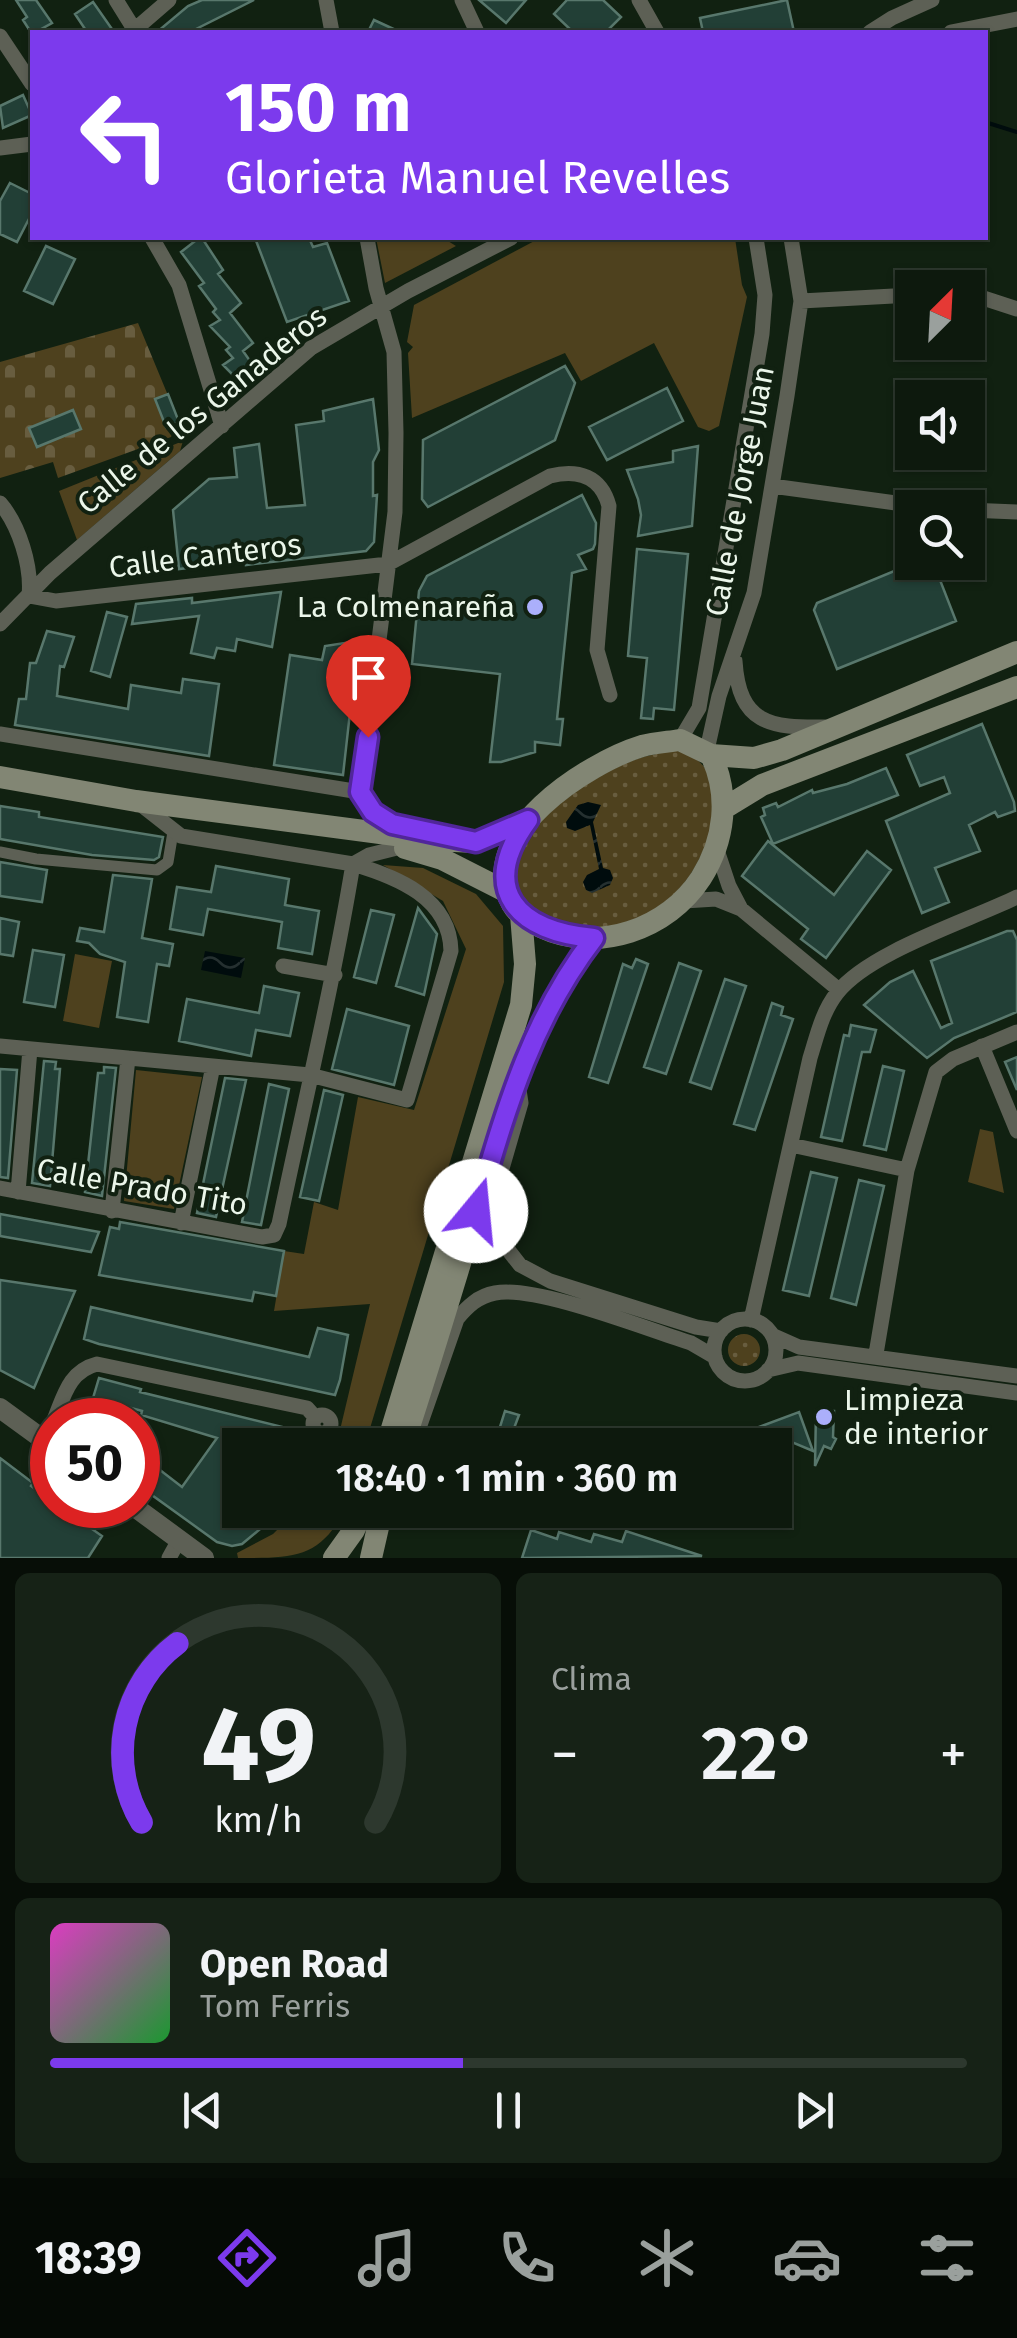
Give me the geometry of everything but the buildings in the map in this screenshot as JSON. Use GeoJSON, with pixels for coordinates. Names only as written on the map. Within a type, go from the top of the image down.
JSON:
{"type":"FeatureCollection","features":[{"type":"Feature","properties":{"kind":"main road"},"geometry":{"type":"LineString","coordinates":[[392,1428],[521,1005],[524,964],[520,915],[507,892],[504,873],[508,852],[528,820],[560,791],[600,764],[642,746],[680,740],[709,753],[754,758],[1017,652]]}},
{"type":"Feature","properties":{"kind":"main road"},"geometry":{"type":"LineString","coordinates":[[723,809],[762,785],[1017,686]]}},
{"type":"Feature","properties":{"kind":"main road"},"geometry":{"type":"LineString","coordinates":[[520,915],[554,932],[594,938],[644,927],[684,901],[703,875],[716,847],[723,809],[724,792],[709,753]]}},
{"type":"Feature","properties":{"kind":"main road"},"geometry":{"type":"LineString","coordinates":[[0,776],[284,822],[476,842],[528,820]]}},
{"type":"Feature","properties":{"kind":"main road"},"geometry":{"type":"LineString","coordinates":[[284,822],[442,858],[507,892]]}},
{"type":"Feature","properties":{"kind":"main road"},"geometry":{"type":"LineString","coordinates":[[409,1428],[518,1078],[547,1007],[564,976],[594,938]]}},
{"type":"Feature","properties":{"kind":"main road"},"geometry":{"type":"LineString","coordinates":[[334,1558],[355,1528]]}},
{"type":"Feature","properties":{"kind":"main road"},"geometry":{"type":"LineString","coordinates":[[370,1558],[378,1528]]}},
{"type":"Feature","properties":{"kind":"street"},"geometry":{"type":"LineString","coordinates":[[116,0],[133,30]]}},
{"type":"Feature","properties":{"kind":"street"},"geometry":{"type":"LineString","coordinates":[[135,30],[169,0]]}},
{"type":"Feature","properties":{"kind":"street"},"geometry":{"type":"LineString","coordinates":[[326,0],[332,30]]}},
{"type":"Feature","properties":{"kind":"street"},"geometry":{"type":"LineString","coordinates":[[462,0],[476,30]]}},
{"type":"Feature","properties":{"kind":"street"},"geometry":{"type":"LineString","coordinates":[[639,0],[656,30]]}},
{"type":"Feature","properties":{"kind":"street"},"geometry":{"type":"LineString","coordinates":[[873,30],[932,0]]}},
{"type":"Feature","properties":{"kind":"street"},"geometry":{"type":"LineString","coordinates":[[961,30],[1017,20]]}},
{"type":"Feature","properties":{"kind":"street"},"geometry":{"type":"LineString","coordinates":[[0,36],[30,81]]}},
{"type":"Feature","properties":{"kind":"street"},"geometry":{"type":"LineString","coordinates":[[0,148],[30,144]]}},
{"type":"Feature","properties":{"kind":"street"},"geometry":{"type":"LineString","coordinates":[[153,240],[179,285],[222,426]]}},
{"type":"Feature","properties":{"kind":"street"},"geometry":{"type":"LineString","coordinates":[[367,240],[394,352],[395,512],[360,792],[373,812],[392,824],[476,842]]}},
{"type":"Feature","properties":{"kind":"street","name":"Calle de los Ganaderos"},"geometry":{"type":"LineString","coordinates":[[0,624],[50,573],[311,348],[507,240]]}},
{"type":"Feature","properties":{"kind":"street","name":"Calle de Jorge Juan"},"geometry":{"type":"LineString","coordinates":[[680,740],[700,708],[765,315],[766,295],[756,240]]}},
{"type":"Feature","properties":{"kind":"street","name":"Calle de Jorge Juan"},"geometry":{"type":"LineString","coordinates":[[709,753],[720,696],[754,593],[772,486],[800,301],[792,240]]}},
{"type":"Feature","properties":{"kind":"street"},"geometry":{"type":"LineString","coordinates":[[800,301],[895,296]]}},
{"type":"Feature","properties":{"kind":"street"},"geometry":{"type":"LineString","coordinates":[[985,298],[1017,310]]}},
{"type":"Feature","properties":{"kind":"street"},"geometry":{"type":"LineString","coordinates":[[388,564],[550,476],[570,471],[590,476],[605,491],[609,506],[597,650],[610,695]]}},
{"type":"Feature","properties":{"kind":"street"},"geometry":{"type":"LineString","coordinates":[[772,486],[895,503]]}},
{"type":"Feature","properties":{"kind":"street"},"geometry":{"type":"LineString","coordinates":[[1,503],[24,552],[29,596]]}},
{"type":"Feature","properties":{"kind":"street"},"geometry":{"type":"LineString","coordinates":[[985,511],[1017,512]]}},
{"type":"Feature","properties":{"kind":"street","name":"Calle Canteros"},"geometry":{"type":"LineString","coordinates":[[29,596],[56,601],[388,564]]}},
{"type":"Feature","properties":{"kind":"street"},"geometry":{"type":"LineString","coordinates":[[735,655],[737,686],[745,704],[764,721],[792,727],[834,726]]}},
{"type":"Feature","properties":{"kind":"street"},"geometry":{"type":"LineString","coordinates":[[0,734],[360,792]]}},
{"type":"Feature","properties":{"kind":"street"},"geometry":{"type":"LineString","coordinates":[[0,1046],[310,1075],[406,1100],[451,950],[451,933],[435,904],[419,892],[353,864],[181,836],[136,800]]}},
{"type":"Feature","properties":{"kind":"street"},"geometry":{"type":"LineString","coordinates":[[0,852],[157,870],[168,862],[173,832]]}},
{"type":"Feature","properties":{"kind":"street"},"geometry":{"type":"LineString","coordinates":[[353,864],[369,855],[401,847]]}},
{"type":"Feature","properties":{"kind":"street"},"geometry":{"type":"LineString","coordinates":[[716,847],[728,886],[742,910]]}},
{"type":"Feature","properties":{"kind":"street"},"geometry":{"type":"LineString","coordinates":[[310,1075],[334,975],[353,864]]}},
{"type":"Feature","properties":{"kind":"street"},"geometry":{"type":"LineString","coordinates":[[751,1320],[822,1018],[838,990],[891,952],[1017,896]]}},
{"type":"Feature","properties":{"kind":"street"},"geometry":{"type":"LineString","coordinates":[[684,901],[716,900],[742,910],[838,990]]}},
{"type":"Feature","properties":{"kind":"street"},"geometry":{"type":"LineString","coordinates":[[283,966],[334,975]]}},
{"type":"Feature","properties":{"kind":"street"},"geometry":{"type":"LineString","coordinates":[[876,1354],[908,1170],[936,1072],[953,1059],[1017,1032]]}},
{"type":"Feature","properties":{"kind":"street"},"geometry":{"type":"LineString","coordinates":[[982,1046],[1017,1131]]}},
{"type":"Feature","properties":{"kind":"street"},"geometry":{"type":"LineString","coordinates":[[18,1192],[30,1049]]}},
{"type":"Feature","properties":{"kind":"street"},"geometry":{"type":"LineString","coordinates":[[112,1211],[128,1058]]}},
{"type":"Feature","properties":{"kind":"street"},"geometry":{"type":"LineString","coordinates":[[180,1223],[213,1066]]}},
{"type":"Feature","properties":{"kind":"street","name":"Calle Prado Tito"},"geometry":{"type":"LineString","coordinates":[[0,1188],[180,1223],[262,1237],[274,1235],[310,1075]]}},
{"type":"Feature","properties":{"kind":"street"},"geometry":{"type":"LineString","coordinates":[[518,1078],[521,1104],[492,1204],[496,1234],[506,1251],[520,1266],[550,1282],[720,1331]]}},
{"type":"Feature","properties":{"kind":"street"},"geometry":{"type":"LineString","coordinates":[[791,1145],[908,1170]]}},
{"type":"Feature","properties":{"kind":"street"},"geometry":{"type":"LineString","coordinates":[[419,1428],[457,1319],[468,1307],[492,1293],[531,1293],[691,1343],[715,1356]]}},
{"type":"Feature","properties":{"kind":"street"},"geometry":{"type":"LineString","coordinates":[[1017,1376],[799,1346],[772,1335],[751,1320],[734,1321],[720,1331],[714,1348],[725,1373],[739,1380],[755,1379],[768,1370],[798,1363],[1017,1393]]}},
{"type":"Feature","properties":{"kind":"street"},"geometry":{"type":"LineString","coordinates":[[768,1370],[775,1353],[772,1335]]}},
{"type":"Feature","properties":{"kind":"street"},"geometry":{"type":"LineString","coordinates":[[64,1398],[72,1377],[83,1367],[97,1364],[307,1408],[315,1418]]}},
{"type":"Feature","properties":{"kind":"street"},"geometry":{"type":"LineString","coordinates":[[0,1408],[30,1423]]}},
{"type":"Feature","properties":{"kind":"street"},"geometry":{"type":"LineString","coordinates":[[154,1528],[174,1549],[204,1558]]}},
{"type":"Feature","properties":{"kind":"green space"},"geometry":{"type":"Polygon","coordinates":[[[376,240],[446,240],[456,246],[385,283],[376,240]]]}},
{"type":"Feature","properties":{"kind":"green space"},"geometry":{"type":"Polygon","coordinates":[[[536,240],[735,240],[747,297],[719,426],[709,431],[698,427],[654,343],[581,381],[565,353],[412,418],[408,353],[413,347],[407,342],[414,305],[536,240]]]}},
{"type":"Feature","properties":{"kind":"green space"},"geometry":{"type":"Polygon","coordinates":[[[138,323],[179,422],[171,437],[58,478],[53,462],[0,478],[0,362],[138,323]]]}},
{"type":"Feature","properties":{"kind":"green space"},"geometry":{"type":"Polygon","coordinates":[[[183,441],[180,451],[77,540],[59,491],[183,441]]]}},
{"type":"Feature","properties":{"kind":"green space"},"geometry":{"type":"Polygon","coordinates":[[[673,750],[694,758],[708,772],[714,791],[709,835],[689,877],[676,892],[646,914],[599,928],[561,925],[530,909],[515,882],[517,860],[528,838],[545,818],[566,799],[610,771],[673,750]]]}},
{"type":"Feature","properties":{"kind":"green space"},"geometry":{"type":"Polygon","coordinates":[[[383,865],[423,868],[476,894],[503,926],[504,982],[370,1428],[340,1428],[370,1304],[274,1311],[284,1251],[304,1254],[314,1202],[338,1210],[358,1097],[414,1110],[466,949],[443,901],[383,865]]]}},
{"type":"Feature","properties":{"kind":"green space"},"geometry":{"type":"Polygon","coordinates":[[[75,954],[112,961],[99,1028],[63,1021],[75,954]]]}},
{"type":"Feature","properties":{"kind":"green space"},"geometry":{"type":"Polygon","coordinates":[[[136,1070],[202,1077],[174,1209],[124,1201],[136,1070]]]}},
{"type":"Feature","properties":{"kind":"green space"},"geometry":{"type":"Polygon","coordinates":[[[980,1129],[993,1132],[1004,1193],[968,1182],[980,1129]]]}},
{"type":"Feature","properties":{"kind":"green space"},"geometry":{"type":"Polygon","coordinates":[[[744,1334],[755,1339],[760,1350],[755,1361],[744,1366],[733,1361],[728,1350],[733,1339],[744,1334]]]}},
{"type":"Feature","properties":{"kind":"green space"},"geometry":{"type":"Polygon","coordinates":[[[279,1528],[333,1528],[304,1552],[238,1558],[237,1553],[279,1528]]]}},
{"type":"Feature","properties":{"kind":"water"},"geometry":{"type":"Polygon","coordinates":[[[578,805],[601,805],[593,822],[603,868],[610,870],[613,878],[610,885],[592,893],[583,882],[599,869],[590,825],[575,831],[567,828],[566,822],[578,805]]]}},
{"type":"Feature","properties":{"kind":"water"},"geometry":{"type":"Polygon","coordinates":[[[205,951],[245,958],[241,978],[201,970],[205,951]]]}},
{"type":"Feature","properties":{"kind":"waterway"},"geometry":{"type":"LineString","coordinates":[[988,123],[1017,132]]}},
{"type":"Feature","properties":{"kind":"place","name":"La Colmenareña"},"geometry":{"type":"Point","coordinates":[535,607]}},
{"type":"Feature","properties":{"kind":"place","name":"Limpieza de interior"},"geometry":{"type":"Point","coordinates":[824,1417]}},
{"type":"Feature","properties":{"kind":"route"},"geometry":{"type":"LineString","coordinates":[[368,737],[360,792],[373,812],[392,824],[476,842],[528,820],[508,852],[504,873],[514,906],[520,915],[554,932],[594,938],[564,976],[547,1007],[506,1108],[476,1211]]}}]}
